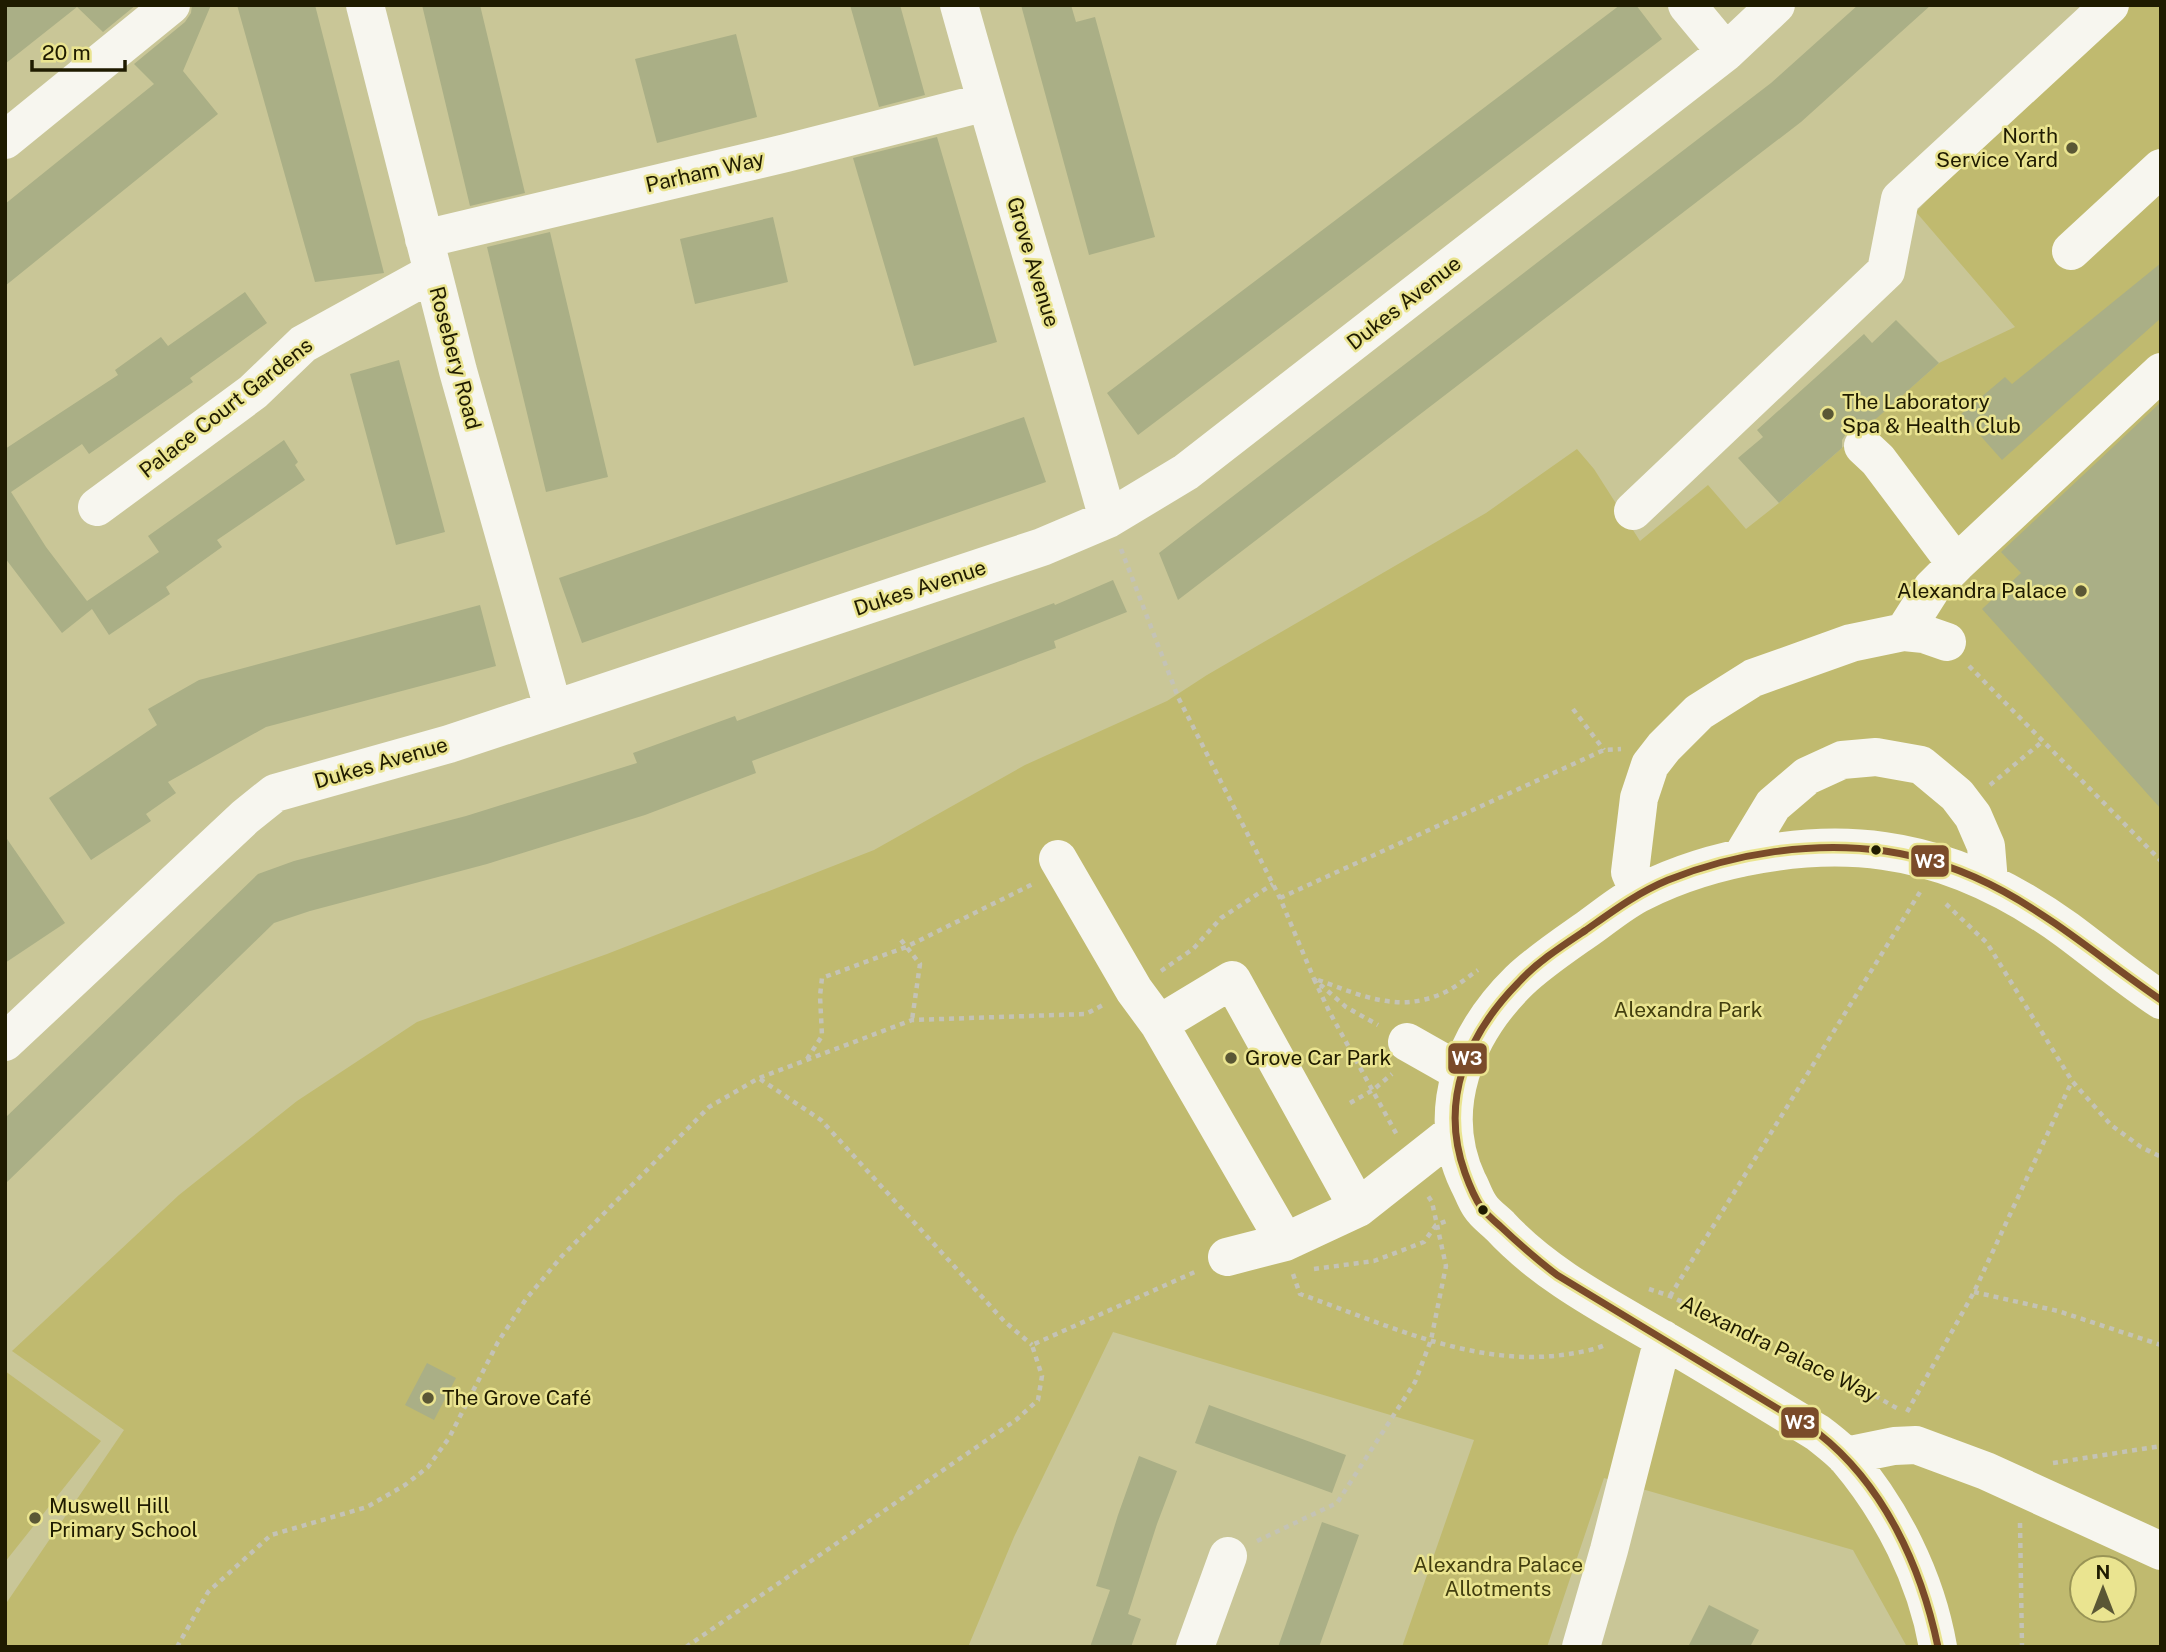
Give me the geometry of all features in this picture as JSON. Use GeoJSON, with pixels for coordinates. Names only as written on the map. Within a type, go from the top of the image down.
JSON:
{"type":"FeatureCollection","features":[{"type":"Feature","properties":{"kind":"street"},"geometry":{"type":"LineString","coordinates":[[5,140],[171,5]]}},
{"type":"Feature","properties":{"kind":"street","name":"Rosebery Road"},"geometry":{"type":"LineString","coordinates":[[365,5],[428,256],[508,553],[554,708]]}},
{"type":"Feature","properties":{"kind":"street","name":"Grove Avenue"},"geometry":{"type":"LineString","coordinates":[[959,5],[1108,519]]}},
{"type":"Feature","properties":{"kind":"street"},"geometry":{"type":"LineString","coordinates":[[1687,5],[1726,52]]}},
{"type":"Feature","properties":{"kind":"street","name":"Dukes Avenue"},"geometry":{"type":"LineString","coordinates":[[5,1042],[245,817],[275,793],[449,744],[951,579],[1042,547],[1108,519],[1186,472],[1726,52],[1776,5]]}},
{"type":"Feature","properties":{"kind":"street"},"geometry":{"type":"LineString","coordinates":[[1633,511],[1885,271],[1900,199],[2110,5]]}},
{"type":"Feature","properties":{"kind":"street","name":"Parham Way"},"geometry":{"type":"LineString","coordinates":[[428,256],[786,153],[986,102]]}},
{"type":"Feature","properties":{"kind":"street"},"geometry":{"type":"LineString","coordinates":[[2071,251],[2161,168]]}},
{"type":"Feature","properties":{"kind":"street","name":"Palace Court Gardens"},"geometry":{"type":"LineString","coordinates":[[97,507],[253,392],[303,344],[428,256]]}},
{"type":"Feature","properties":{"kind":"street"},"geometry":{"type":"LineString","coordinates":[[1905,632],[1932,588],[2161,372]]}},
{"type":"Feature","properties":{"kind":"street"},"geometry":{"type":"LineString","coordinates":[[1863,446],[1878,460],[1956,564]]}},
{"type":"Feature","properties":{"kind":"street"},"geometry":{"type":"LineString","coordinates":[[1639,893],[1630,872],[1639,798],[1650,765],[1699,712],[1753,678],[1852,643],[1905,632],[1924,634],[1947,642]]}},
{"type":"Feature","properties":{"kind":"street"},"geometry":{"type":"LineString","coordinates":[[1741,858],[1773,805],[1807,776],[1843,760],[1876,757],[1922,765],[1957,796],[1973,816],[1986,846],[1989,882]]}},
{"type":"Feature","properties":{"kind":"street","name":"Alexandra Palace Way"},"geometry":{"type":"LineString","coordinates":[[1938,1647],[1932,1616],[1909,1555],[1877,1498],[1845,1456],[1818,1433],[1548,1268],[1509,1237],[1481,1207],[1463,1170],[1453,1133],[1453,1102],[1460,1072],[1475,1039],[1520,979],[1639,893],[1685,874],[1741,858],[1779,851],[1832,847],[1886,851],[1933,874],[1989,882],[2064,928],[2161,1000]]}},
{"type":"Feature","properties":{"kind":"street"},"geometry":{"type":"LineString","coordinates":[[1061,864],[1134,990],[1159,1024],[1288,1257]]}},
{"type":"Feature","properties":{"kind":"street"},"geometry":{"type":"LineString","coordinates":[[1159,1024],[1231,980],[1358,1208]]}},
{"type":"Feature","properties":{"kind":"street"},"geometry":{"type":"LineString","coordinates":[[1408,1042],[1460,1072]]}},
{"type":"Feature","properties":{"kind":"street"},"geometry":{"type":"LineString","coordinates":[[1227,1257],[1288,1257],[1358,1208],[1453,1133]]}},
{"type":"Feature","properties":{"kind":"street"},"geometry":{"type":"LineString","coordinates":[[1581,1647],[1609,1550],[1663,1339]]}},
{"type":"Feature","properties":{"kind":"street"},"geometry":{"type":"LineString","coordinates":[[1845,1456],[1916,1445],[1986,1471],[2032,1476],[2161,1551]]}},
{"type":"Feature","properties":{"kind":"street"},"geometry":{"type":"LineString","coordinates":[[1195,1647],[1228,1556]]}},
{"type":"Feature","properties":{"kind":"path"},"geometry":{"type":"LineString","coordinates":[[1108,519],[1128,562],[1178,696],[1280,898],[1329,1011],[1432,1202],[1446,1266],[1431,1340],[1415,1382],[1336,1503],[1228,1556]]}},
{"type":"Feature","properties":{"kind":"path"},"geometry":{"type":"LineString","coordinates":[[1947,642],[2161,861]]}},
{"type":"Feature","properties":{"kind":"path"},"geometry":{"type":"LineString","coordinates":[[1573,709],[1604,750]]}},
{"type":"Feature","properties":{"kind":"path"},"geometry":{"type":"LineString","coordinates":[[1992,783],[2043,741]]}},
{"type":"Feature","properties":{"kind":"path"},"geometry":{"type":"LineString","coordinates":[[1280,898],[1604,750],[1664,747]]}},
{"type":"Feature","properties":{"kind":"path"},"geometry":{"type":"LineString","coordinates":[[807,1060],[822,1036],[822,978],[906,947],[1061,864]]}},
{"type":"Feature","properties":{"kind":"path"},"geometry":{"type":"LineString","coordinates":[[1670,1296],[1933,874],[1987,943],[2072,1081],[2111,1125],[2141,1147],[2161,1157]]}},
{"type":"Feature","properties":{"kind":"path"},"geometry":{"type":"LineString","coordinates":[[177,1647],[208,1592],[271,1535],[367,1507],[405,1485],[428,1467],[449,1438],[498,1342],[526,1298],[562,1256],[709,1107],[759,1079],[912,1020],[1086,1014],[1134,990],[1193,948],[1221,918],[1273,884]]}},
{"type":"Feature","properties":{"kind":"path"},"geometry":{"type":"LineString","coordinates":[[901,940],[920,964],[912,1020]]}},
{"type":"Feature","properties":{"kind":"path"},"geometry":{"type":"LineString","coordinates":[[1314,979],[1389,1003],[1421,1002],[1444,993],[1478,970]]}},
{"type":"Feature","properties":{"kind":"path"},"geometry":{"type":"LineString","coordinates":[[1314,979],[1346,1007],[1408,1042]]}},
{"type":"Feature","properties":{"kind":"path"},"geometry":{"type":"LineString","coordinates":[[687,1647],[1016,1420],[1038,1400],[1042,1376],[1032,1345],[1004,1321],[821,1120],[759,1079]]}},
{"type":"Feature","properties":{"kind":"path"},"geometry":{"type":"LineString","coordinates":[[2072,1081],[1974,1292],[2058,1311],[2161,1345]]}},
{"type":"Feature","properties":{"kind":"path"},"geometry":{"type":"LineString","coordinates":[[1350,1103],[1373,1090]]}},
{"type":"Feature","properties":{"kind":"path"},"geometry":{"type":"LineString","coordinates":[[1436,1225],[1424,1242],[1374,1261],[1288,1257],[1300,1294],[1466,1350],[1513,1356],[1555,1356],[1597,1349],[1608,1344]]}},
{"type":"Feature","properties":{"kind":"path"},"geometry":{"type":"LineString","coordinates":[[1032,1345],[1227,1257]]}},
{"type":"Feature","properties":{"kind":"path","name":"Alexandra Palace Way"},"geometry":{"type":"LineString","coordinates":[[1650,1289],[1670,1296],[1906,1413],[1974,1292]]}},
{"type":"Feature","properties":{"kind":"path"},"geometry":{"type":"LineString","coordinates":[[2022,1647],[2032,1476],[2161,1446]]}},
{"type":"Feature","properties":{"kind":"green space","name":"Alexandra Park"},"geometry":{"type":"Polygon","coordinates":[[[2129,5],[2161,5],[2161,1647],[1907,1647],[1853,1550],[1604,1478],[1547,1647],[1402,1647],[1474,1440],[1113,1332],[1014,1537],[968,1647],[5,1647],[5,1605],[124,1430],[12,1351],[179,1195],[297,1101],[417,1022],[607,954],[874,850],[1025,765],[1167,701],[1486,513],[1577,449],[1594,469],[1640,541],[1708,485],[1746,529],[1939,363],[2015,327],[1916,212],[1991,132],[2129,5]]]}},
{"type":"Feature","properties":{"kind":"green space"},"geometry":{"type":"Polygon","coordinates":[[[5,1371],[101,1441],[5,1562],[5,1371]]]}},
{"type":"Feature","properties":{"kind":"building"},"geometry":{"type":"Polygon","coordinates":[[[5,5],[136,5],[103,32],[77,7],[5,64],[5,5]]]}},
{"type":"Feature","properties":{"kind":"building"},"geometry":{"type":"Polygon","coordinates":[[[192,5],[211,5],[183,71],[218,114],[5,286],[5,204],[154,84],[134,64],[185,22],[191,13],[192,5]]]}},
{"type":"Feature","properties":{"kind":"building"},"geometry":{"type":"Polygon","coordinates":[[[237,5],[315,5],[384,273],[315,282],[237,5]]]}},
{"type":"Feature","properties":{"kind":"building"},"geometry":{"type":"Polygon","coordinates":[[[422,5],[480,5],[525,193],[470,206],[422,5]]]}},
{"type":"Feature","properties":{"kind":"building"},"geometry":{"type":"Polygon","coordinates":[[[850,5],[900,5],[925,95],[879,107],[850,5]]]}},
{"type":"Feature","properties":{"kind":"building"},"geometry":{"type":"Polygon","coordinates":[[[1021,5],[1071,5],[1076,22],[1095,17],[1155,237],[1089,255],[1021,5]]]}},
{"type":"Feature","properties":{"kind":"building"},"geometry":{"type":"Polygon","coordinates":[[[1620,5],[1636,5],[1662,39],[1138,435],[1107,393],[1620,5]]]}},
{"type":"Feature","properties":{"kind":"building"},"geometry":{"type":"Polygon","coordinates":[[[1858,5],[1931,5],[1801,122],[1178,600],[1159,553],[1771,83],[1858,5]]]}},
{"type":"Feature","properties":{"kind":"building"},"geometry":{"type":"Polygon","coordinates":[[[736,34],[757,117],[657,143],[635,59],[736,34]]]}},
{"type":"Feature","properties":{"kind":"building"},"geometry":{"type":"Polygon","coordinates":[[[937,137],[997,342],[914,366],[853,158],[937,137]]]}},
{"type":"Feature","properties":{"kind":"building"},"geometry":{"type":"Polygon","coordinates":[[[773,217],[788,282],[695,304],[680,239],[773,217]]]}},
{"type":"Feature","properties":{"kind":"building"},"geometry":{"type":"Polygon","coordinates":[[[550,232],[608,477],[546,492],[487,247],[550,232]]]}},
{"type":"Feature","properties":{"kind":"building"},"geometry":{"type":"Polygon","coordinates":[[[2161,263],[2161,318],[2002,460],[1961,414],[2005,377],[2012,384],[2161,263]]]}},
{"type":"Feature","properties":{"kind":"building"},"geometry":{"type":"Polygon","coordinates":[[[245,292],[267,323],[190,378],[193,382],[89,454],[82,444],[11,492],[46,547],[87,601],[159,552],[148,536],[284,440],[298,462],[295,465],[305,480],[217,540],[222,547],[166,587],[170,594],[109,635],[92,609],[62,633],[5,558],[5,449],[118,375],[115,370],[161,337],[168,346],[245,292]]]}},
{"type":"Feature","properties":{"kind":"building","name":"The Laboratory Spa & Health Club"},"geometry":{"type":"Polygon","coordinates":[[[1896,320],[1939,363],[1869,425],[1857,425],[1848,431],[1842,440],[1842,448],[1779,503],[1738,458],[1763,437],[1757,430],[1864,334],[1872,343],[1896,320]]]}},
{"type":"Feature","properties":{"kind":"building"},"geometry":{"type":"Polygon","coordinates":[[[399,360],[445,532],[396,545],[350,374],[399,360]]]}},
{"type":"Feature","properties":{"kind":"building","name":"Alexandra Palace"},"geometry":{"type":"Polygon","coordinates":[[[2161,402],[2161,809],[1982,609],[2021,573],[2001,552],[2161,402]]]}},
{"type":"Feature","properties":{"kind":"building"},"geometry":{"type":"Polygon","coordinates":[[[1024,417],[1046,482],[582,643],[559,578],[1024,417]]]}},
{"type":"Feature","properties":{"kind":"building"},"geometry":{"type":"Polygon","coordinates":[[[1113,580],[1127,612],[1054,641],[1056,648],[752,761],[756,773],[645,815],[487,864],[274,923],[5,1184],[5,1118],[258,874],[294,861],[466,816],[637,763],[633,753],[735,716],[737,721],[1054,603],[1055,605],[1113,580]]]}},
{"type":"Feature","properties":{"kind":"building"},"geometry":{"type":"Polygon","coordinates":[[[480,605],[496,666],[266,727],[168,782],[176,793],[146,814],[151,821],[91,860],[49,798],[157,725],[148,709],[199,680],[480,605]]]}},
{"type":"Feature","properties":{"kind":"building"},"geometry":{"type":"Polygon","coordinates":[[[5,836],[65,923],[5,963],[5,836]]]}},
{"type":"Feature","properties":{"kind":"building"},"geometry":{"type":"Polygon","coordinates":[[[427,1363],[456,1378],[434,1420],[405,1405],[427,1363]]]}},
{"type":"Feature","properties":{"kind":"building"},"geometry":{"type":"Polygon","coordinates":[[[1209,1405],[1346,1455],[1332,1493],[1195,1443],[1209,1405]]]}},
{"type":"Feature","properties":{"kind":"building"},"geometry":{"type":"Polygon","coordinates":[[[1139,1456],[1177,1471],[1128,1614],[1141,1619],[1131,1647],[1090,1647],[1110,1590],[1096,1586],[1139,1456]]]}},
{"type":"Feature","properties":{"kind":"building"},"geometry":{"type":"Polygon","coordinates":[[[1322,1522],[1359,1535],[1319,1647],[1278,1647],[1322,1522]]]}},
{"type":"Feature","properties":{"kind":"building"},"geometry":{"type":"Polygon","coordinates":[[[1709,1605],[1759,1630],[1750,1647],[1688,1647],[1709,1605]]]}},
{"type":"Feature","properties":{"kind":"transit line","name":"W3"},"geometry":{"type":"LineString","coordinates":[[1938,1647],[1921,1587],[1896,1529],[1862,1477],[1841,1454],[1818,1433],[1557,1275],[1483,1210],[1468,1182],[1458,1146],[1455,1120],[1463,1070],[1485,1024],[1525,975],[1625,903],[1668,880],[1720,863],[1747,856],[1802,849],[1858,848],[1885,851],[1926,860],[1964,873],[2032,908],[2161,1000]]}},
{"type":"Feature","properties":{"kind":"place","name":"North Service Yard"},"geometry":{"type":"Point","coordinates":[2072,148]}},
{"type":"Feature","properties":{"kind":"place","name":"The Laboratory Spa & Health Club"},"geometry":{"type":"Point","coordinates":[1828,414]}},
{"type":"Feature","properties":{"kind":"place","name":"Alexandra Palace"},"geometry":{"type":"Point","coordinates":[2081,591]}},
{"type":"Feature","properties":{"kind":"place","name":"Grove Car Park"},"geometry":{"type":"Point","coordinates":[1231,1058]}},
{"type":"Feature","properties":{"kind":"place","name":"The Grove Café"},"geometry":{"type":"Point","coordinates":[428,1398]}},
{"type":"Feature","properties":{"kind":"place","name":"Muswell Hill Primary School"},"geometry":{"type":"Point","coordinates":[35,1518]}},
{"type":"Feature","properties":{"kind":"park label","name":"Alexandra Palace Allotments"},"geometry":{"type":"Point","coordinates":[1498,1577]}}]}
